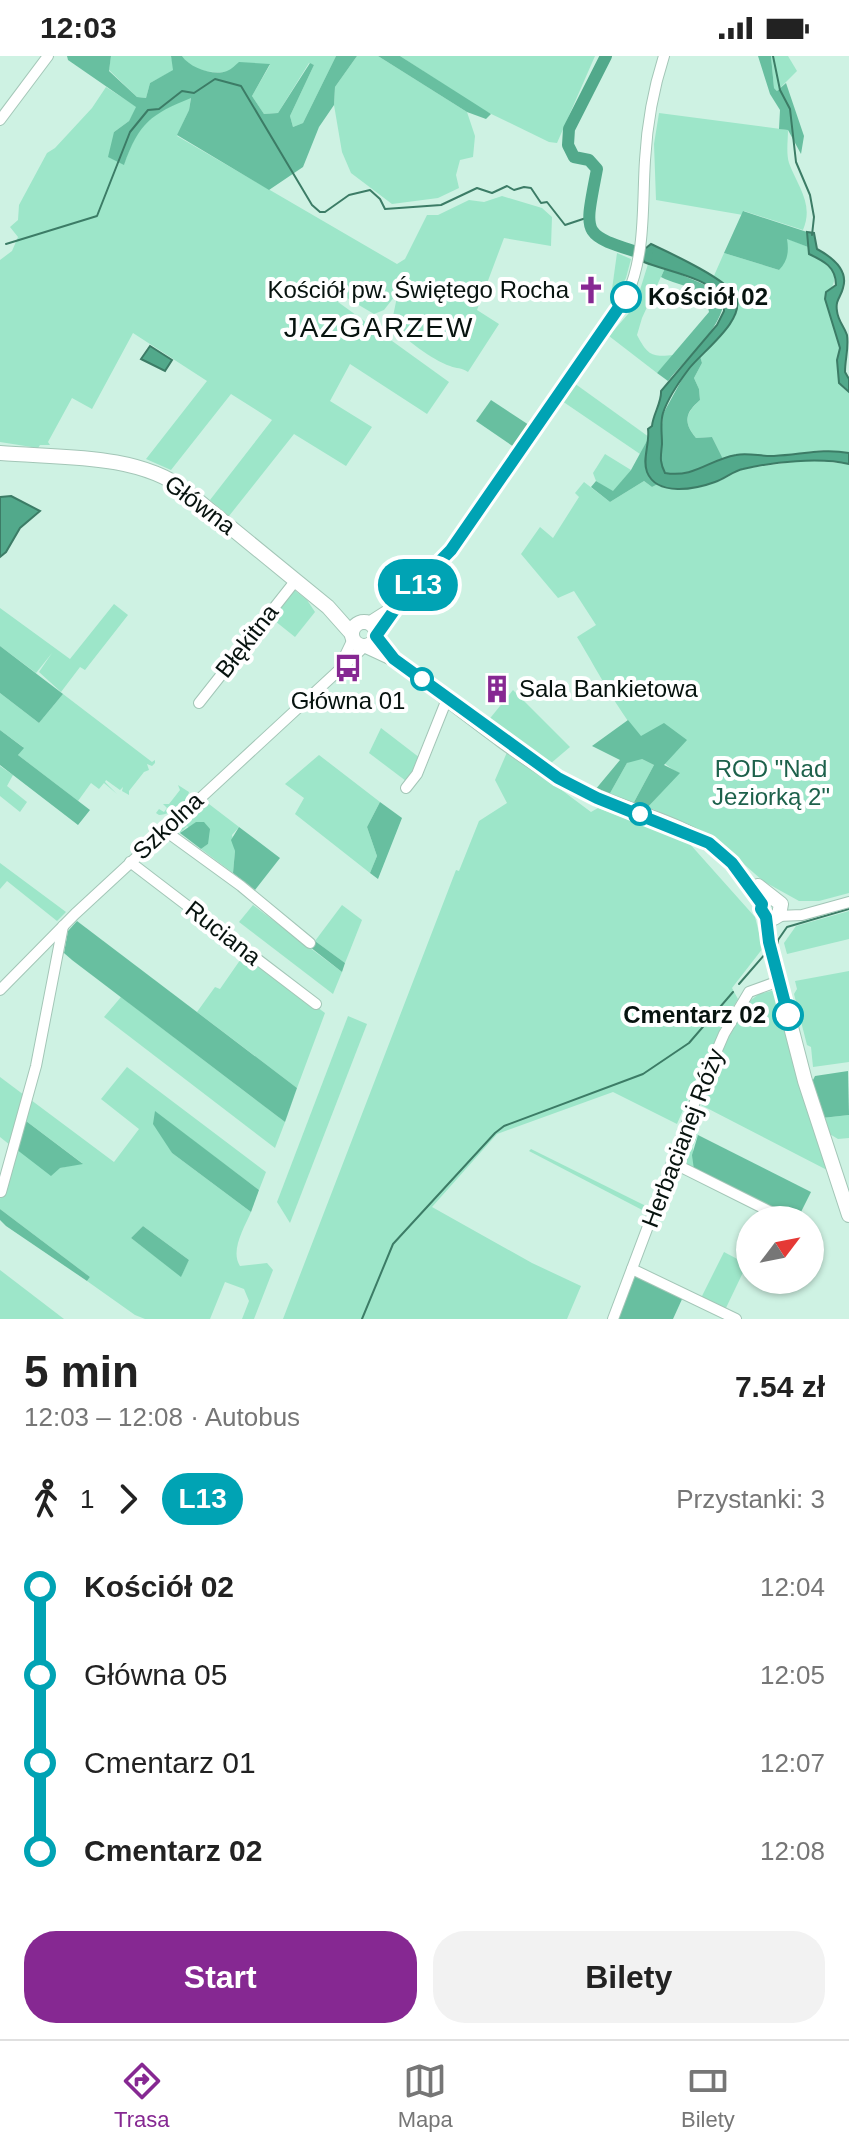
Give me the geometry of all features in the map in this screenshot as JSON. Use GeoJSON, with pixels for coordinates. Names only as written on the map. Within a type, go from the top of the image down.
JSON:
{"type":"FeatureCollection","features":[{"type":"Feature","properties":{"kind":"main road","name":"Główna"},"geometry":{"type":"LineString","coordinates":[[0,453],[121,463],[158,473],[185,490],[394,659],[558,778],[597,798],[709,843],[746,878],[772,910]]}},
{"type":"Feature","properties":{"kind":"main road"},"geometry":{"type":"LineString","coordinates":[[772,910],[767,930],[779,981],[814,1112],[849,1215]]}},
{"type":"Feature","properties":{"kind":"street"},"geometry":{"type":"LineString","coordinates":[[0,120],[48,56]]}},
{"type":"Feature","properties":{"kind":"street"},"geometry":{"type":"LineString","coordinates":[[364,635],[433,570],[459,539],[619,309],[638,263],[647,130],[664,56]]}},
{"type":"Feature","properties":{"kind":"street","name":"Błękitna"},"geometry":{"type":"LineString","coordinates":[[199,703],[296,580]]}},
{"type":"Feature","properties":{"kind":"street","name":"Szkolna"},"geometry":{"type":"LineString","coordinates":[[0,990],[64,924],[340,666],[364,635]]}},
{"type":"Feature","properties":{"kind":"street"},"geometry":{"type":"LineString","coordinates":[[406,788],[417,774],[447,699]]}},
{"type":"Feature","properties":{"kind":"street"},"geometry":{"type":"LineString","coordinates":[[164,830],[241,886],[310,943]]}},
{"type":"Feature","properties":{"kind":"street","name":"Ruciana"},"geometry":{"type":"LineString","coordinates":[[130,862],[316,1004]]}},
{"type":"Feature","properties":{"kind":"street"},"geometry":{"type":"LineString","coordinates":[[772,910],[802,915],[849,902]]}},
{"type":"Feature","properties":{"kind":"street"},"geometry":{"type":"LineString","coordinates":[[1,1192],[36,1066],[64,924]]}},
{"type":"Feature","properties":{"kind":"street","name":"Herbacianej Róży"},"geometry":{"type":"LineString","coordinates":[[613,1319],[724,1034],[749,992],[779,981]]}},
{"type":"Feature","properties":{"kind":"street"},"geometry":{"type":"LineString","coordinates":[[673,1163],[759,1206]]}},
{"type":"Feature","properties":{"kind":"street"},"geometry":{"type":"LineString","coordinates":[[632,1269],[736,1319]]}},
{"type":"Feature","properties":{"kind":"green space"},"geometry":{"type":"Polygon","coordinates":[[[111,56],[171,56],[174,70],[150,83],[146,98],[137,97],[109,70],[111,56]]]}},
{"type":"Feature","properties":{"kind":"green space"},"geometry":{"type":"Polygon","coordinates":[[[182,56],[336,56],[303,123],[293,127],[290,116],[314,65],[309,63],[278,113],[264,114],[252,96],[270,65],[210,72],[189,64],[182,56]]]}},
{"type":"Feature","properties":{"kind":"green space"},"geometry":{"type":"Polygon","coordinates":[[[357,56],[378,56],[467,112],[475,136],[473,157],[460,160],[456,175],[459,188],[438,198],[392,204],[351,173],[342,152],[334,105],[335,87],[357,56]]]}},
{"type":"Feature","properties":{"kind":"green space"},"geometry":{"type":"Polygon","coordinates":[[[400,56],[595,56],[557,143],[483,110],[400,56]]]}},
{"type":"Feature","properties":{"kind":"green space"},"geometry":{"type":"Polygon","coordinates":[[[771,56],[788,56],[797,71],[777,91],[774,88],[771,56]]]}},
{"type":"Feature","properties":{"kind":"green space"},"geometry":{"type":"Polygon","coordinates":[[[106,87],[137,107],[129,121],[114,132],[124,164],[135,138],[148,121],[191,97],[189,110],[177,136],[397,264],[405,259],[427,215],[438,215],[469,200],[484,202],[502,196],[542,208],[552,217],[551,246],[504,238],[477,310],[499,324],[468,372],[435,359],[391,326],[398,292],[384,310],[374,314],[342,295],[338,302],[449,382],[427,414],[350,364],[330,401],[372,427],[346,466],[294,434],[229,516],[210,500],[272,420],[231,394],[171,470],[146,459],[207,381],[133,333],[92,409],[72,398],[48,442],[50,445],[40,445],[38,448],[0,442],[0,260],[12,251],[18,237],[10,227],[18,220],[19,205],[47,153],[92,108],[106,87]]]}},
{"type":"Feature","properties":{"kind":"green space"},"geometry":{"type":"Polygon","coordinates":[[[659,113],[788,130],[789,163],[806,204],[803,230],[744,211],[743,215],[656,200],[654,144],[659,113]]]}},
{"type":"Feature","properties":{"kind":"green space"},"geometry":{"type":"Polygon","coordinates":[[[786,238],[808,247],[809,254],[834,272],[833,283],[825,299],[840,348],[837,360],[839,383],[849,392],[849,453],[822,450],[777,456],[739,454],[723,459],[712,437],[696,438],[688,423],[691,410],[700,400],[694,378],[702,363],[700,356],[727,328],[736,310],[734,293],[713,278],[724,253],[779,270],[786,238]]]}},
{"type":"Feature","properties":{"kind":"green space"},"geometry":{"type":"Polygon","coordinates":[[[617,253],[631,259],[626,278],[609,311],[617,253]]]}},
{"type":"Feature","properties":{"kind":"green space"},"geometry":{"type":"Polygon","coordinates":[[[648,264],[665,268],[637,335],[651,354],[674,355],[657,373],[609,336],[635,306],[648,264]]]}},
{"type":"Feature","properties":{"kind":"green space"},"geometry":{"type":"Polygon","coordinates":[[[574,383],[649,437],[640,454],[562,401],[574,383]]]}},
{"type":"Feature","properties":{"kind":"green space"},"geometry":{"type":"Polygon","coordinates":[[[605,454],[631,470],[613,492],[596,481],[593,473],[605,454]]]}},
{"type":"Feature","properties":{"kind":"green space","name":"ROD \"Nad Jeziorką 2\""},"geometry":{"type":"Polygon","coordinates":[[[808,460],[849,464],[849,893],[819,901],[799,901],[763,881],[719,842],[653,809],[646,809],[679,773],[664,763],[635,731],[577,637],[596,625],[574,591],[558,598],[521,554],[540,527],[553,538],[579,497],[575,493],[584,482],[610,502],[644,481],[652,487],[658,484],[672,489],[717,482],[743,469],[808,460]]]}},
{"type":"Feature","properties":{"kind":"green space"},"geometry":{"type":"Polygon","coordinates":[[[293,589],[307,600],[315,612],[295,637],[270,617],[293,589]]]}},
{"type":"Feature","properties":{"kind":"green space"},"geometry":{"type":"Polygon","coordinates":[[[114,604],[128,615],[85,670],[80,667],[61,692],[39,672],[52,653],[36,673],[0,646],[0,608],[70,659],[114,604]]]}},
{"type":"Feature","properties":{"kind":"green space"},"geometry":{"type":"Polygon","coordinates":[[[513,690],[570,747],[550,764],[487,722],[513,690]]]}},
{"type":"Feature","properties":{"kind":"green space"},"geometry":{"type":"Polygon","coordinates":[[[0,693],[39,723],[63,694],[152,762],[155,760],[155,763],[152,766],[147,764],[149,770],[144,772],[129,795],[122,791],[123,787],[120,790],[106,780],[117,794],[104,783],[99,789],[91,783],[78,801],[18,755],[23,747],[0,730],[0,693]]]}},
{"type":"Feature","properties":{"kind":"green space"},"geometry":{"type":"Polygon","coordinates":[[[381,728],[420,758],[411,780],[406,781],[369,753],[381,728]]]}},
{"type":"Feature","properties":{"kind":"green space"},"geometry":{"type":"Polygon","coordinates":[[[508,750],[591,812],[598,808],[689,843],[755,917],[763,948],[732,988],[738,999],[722,1025],[677,1124],[613,1092],[497,1134],[432,1207],[532,1263],[581,1286],[567,1319],[283,1319],[456,870],[459,871],[479,821],[507,803],[495,780],[508,750]]]}},
{"type":"Feature","properties":{"kind":"green space"},"geometry":{"type":"Polygon","coordinates":[[[319,755],[380,802],[367,827],[377,856],[370,873],[295,814],[304,798],[285,784],[319,755]]]}},
{"type":"Feature","properties":{"kind":"green space"},"geometry":{"type":"Polygon","coordinates":[[[634,759],[654,765],[633,804],[609,795],[627,763],[634,759]]]}},
{"type":"Feature","properties":{"kind":"green space"},"geometry":{"type":"Polygon","coordinates":[[[0,766],[13,775],[7,786],[27,802],[20,812],[0,796],[0,766]]]}},
{"type":"Feature","properties":{"kind":"green space"},"geometry":{"type":"Polygon","coordinates":[[[178,785],[189,792],[185,801],[169,813],[156,813],[159,809],[164,812],[167,808],[163,804],[169,804],[180,790],[178,785]]]}},
{"type":"Feature","properties":{"kind":"green space"},"geometry":{"type":"Polygon","coordinates":[[[205,801],[239,827],[232,835],[235,851],[233,873],[201,849],[208,844],[187,826],[180,833],[180,826],[205,801]]]}},
{"type":"Feature","properties":{"kind":"green space"},"geometry":{"type":"Polygon","coordinates":[[[0,863],[66,912],[57,921],[7,881],[0,889],[0,863]]]}},
{"type":"Feature","properties":{"kind":"green space"},"geometry":{"type":"Polygon","coordinates":[[[253,905],[342,972],[333,994],[239,922],[253,905]]]}},
{"type":"Feature","properties":{"kind":"green space"},"geometry":{"type":"Polygon","coordinates":[[[342,905],[362,920],[345,963],[315,941],[342,905]]]}},
{"type":"Feature","properties":{"kind":"green space"},"geometry":{"type":"Polygon","coordinates":[[[849,911],[849,939],[787,954],[784,943],[796,926],[849,911]]]}},
{"type":"Feature","properties":{"kind":"green space"},"geometry":{"type":"Polygon","coordinates":[[[245,953],[325,1013],[297,1088],[197,1012],[215,987],[220,989],[245,953]]]}},
{"type":"Feature","properties":{"kind":"green space"},"geometry":{"type":"Polygon","coordinates":[[[849,971],[849,1062],[813,1067],[811,1047],[807,1045],[794,994],[797,989],[795,981],[849,971]]]}},
{"type":"Feature","properties":{"kind":"green space"},"geometry":{"type":"Polygon","coordinates":[[[775,990],[804,1101],[827,1170],[701,1105],[721,1050],[751,1000],[759,994],[775,990]]]}},
{"type":"Feature","properties":{"kind":"green space"},"geometry":{"type":"Polygon","coordinates":[[[121,997],[285,1122],[275,1148],[104,1017],[121,997]]]}},
{"type":"Feature","properties":{"kind":"green space"},"geometry":{"type":"Polygon","coordinates":[[[348,1016],[367,1024],[290,1223],[277,1202],[348,1016]]]}},
{"type":"Feature","properties":{"kind":"green space"},"geometry":{"type":"Polygon","coordinates":[[[127,1067],[266,1172],[259,1190],[155,1112],[172,1153],[251,1212],[239,1239],[237,1260],[240,1266],[267,1263],[273,1270],[254,1319],[242,1319],[249,1301],[244,1289],[225,1282],[210,1319],[145,1319],[135,1315],[87,1281],[90,1277],[0,1209],[0,1199],[16,1149],[60,1168],[82,1163],[22,1118],[31,1100],[114,1162],[139,1129],[101,1099],[127,1067]],[[143,1226],[131,1238],[181,1276],[189,1260],[143,1226]]]}},
{"type":"Feature","properties":{"kind":"green space"},"geometry":{"type":"Polygon","coordinates":[[[0,1077],[24,1095],[10,1145],[0,1137],[0,1077]]]}},
{"type":"Feature","properties":{"kind":"green space"},"geometry":{"type":"Polygon","coordinates":[[[849,1115],[849,1138],[838,1139],[828,1133],[822,1118],[849,1115]]]}},
{"type":"Feature","properties":{"kind":"green space"},"geometry":{"type":"Polygon","coordinates":[[[693,1132],[698,1135],[693,1146],[694,1170],[679,1162],[693,1132]]]}},
{"type":"Feature","properties":{"kind":"green space"},"geometry":{"type":"Polygon","coordinates":[[[531,1149],[650,1208],[648,1213],[529,1151],[531,1149]]]}},
{"type":"Feature","properties":{"kind":"green space"},"geometry":{"type":"Polygon","coordinates":[[[724,1252],[736,1258],[736,1287],[725,1310],[701,1298],[724,1252]]]}},
{"type":"Feature","properties":{"kind":"green space"},"geometry":{"type":"Polygon","coordinates":[[[0,1270],[64,1319],[0,1319],[0,1270]]]}},
{"type":"Feature","properties":{"kind":"shaded area"},"geometry":{"type":"Polygon","coordinates":[[[67,56],[111,56],[109,71],[137,97],[146,98],[150,83],[173,70],[171,56],[182,56],[209,72],[227,71],[239,62],[270,64],[252,96],[264,114],[278,113],[310,63],[314,65],[290,116],[293,127],[303,123],[336,56],[357,56],[335,87],[334,105],[319,127],[303,167],[269,190],[177,135],[191,98],[166,109],[148,122],[135,139],[124,165],[108,157],[114,132],[129,121],[136,107],[68,60],[67,56]]]}},
{"type":"Feature","properties":{"kind":"shaded area"},"geometry":{"type":"Polygon","coordinates":[[[378,56],[400,56],[491,114],[486,119],[467,112],[378,56]]]}},
{"type":"Feature","properties":{"kind":"shaded area"},"geometry":{"type":"Polygon","coordinates":[[[758,56],[771,56],[774,88],[777,91],[786,83],[804,136],[801,154],[788,130],[779,129],[780,110],[770,94],[758,56]]]}},
{"type":"Feature","properties":{"kind":"shaded area"},"geometry":{"type":"Polygon","coordinates":[[[743,211],[807,232],[808,247],[787,239],[787,256],[779,270],[724,253],[743,211]]]}},
{"type":"Feature","properties":{"kind":"shaded area"},"geometry":{"type":"Polygon","coordinates":[[[807,232],[814,233],[817,249],[833,259],[843,275],[837,307],[847,335],[845,372],[849,379],[849,392],[839,383],[837,360],[840,348],[825,299],[826,292],[836,285],[834,274],[828,265],[809,254],[807,232]]]}},
{"type":"Feature","properties":{"kind":"shaded area"},"geometry":{"type":"Polygon","coordinates":[[[651,244],[720,281],[735,295],[737,304],[729,325],[688,370],[665,407],[661,458],[665,473],[693,471],[741,454],[769,456],[839,452],[849,453],[849,464],[796,461],[768,464],[739,470],[715,482],[688,489],[668,488],[652,480],[646,467],[648,429],[652,426],[661,391],[717,325],[724,311],[724,299],[698,280],[644,262],[646,248],[651,244]]]}},
{"type":"Feature","properties":{"kind":"shaded area"},"geometry":{"type":"Polygon","coordinates":[[[665,268],[715,289],[724,299],[711,332],[668,381],[657,373],[709,312],[707,303],[698,292],[661,277],[665,268]]]}},
{"type":"Feature","properties":{"kind":"shaded area"},"geometry":{"type":"Polygon","coordinates":[[[150,346],[172,360],[165,371],[141,359],[150,346]]]}},
{"type":"Feature","properties":{"kind":"shaded area"},"geometry":{"type":"Polygon","coordinates":[[[700,356],[702,363],[694,378],[700,400],[691,409],[689,427],[696,438],[712,437],[723,459],[689,472],[665,473],[659,457],[663,414],[687,370],[700,356]]]}},
{"type":"Feature","properties":{"kind":"shaded area"},"geometry":{"type":"Polygon","coordinates":[[[491,400],[529,425],[514,447],[476,421],[491,400]]]}},
{"type":"Feature","properties":{"kind":"shaded area"},"geometry":{"type":"Polygon","coordinates":[[[649,437],[648,468],[658,484],[652,487],[644,481],[610,502],[591,487],[596,481],[613,491],[631,470],[649,437]]]}},
{"type":"Feature","properties":{"kind":"shaded area"},"geometry":{"type":"Polygon","coordinates":[[[11,496],[40,511],[20,528],[0,557],[0,497],[11,496]]]}},
{"type":"Feature","properties":{"kind":"shaded area"},"geometry":{"type":"Polygon","coordinates":[[[0,646],[63,694],[39,723],[0,693],[0,646]]]}},
{"type":"Feature","properties":{"kind":"shaded area"},"geometry":{"type":"Polygon","coordinates":[[[628,720],[641,736],[664,723],[687,740],[664,765],[680,773],[646,809],[633,804],[654,765],[642,759],[627,763],[609,795],[595,790],[620,760],[592,746],[628,720]]]}},
{"type":"Feature","properties":{"kind":"shaded area"},"geometry":{"type":"Polygon","coordinates":[[[0,730],[24,748],[18,755],[90,810],[78,825],[0,765],[0,730]]]}},
{"type":"Feature","properties":{"kind":"shaded area"},"geometry":{"type":"Polygon","coordinates":[[[380,802],[402,818],[378,879],[370,873],[377,856],[367,827],[380,802]]]}},
{"type":"Feature","properties":{"kind":"shaded area"},"geometry":{"type":"Polygon","coordinates":[[[196,822],[204,822],[210,829],[208,844],[201,849],[180,833],[196,822]]]}},
{"type":"Feature","properties":{"kind":"shaded area"},"geometry":{"type":"Polygon","coordinates":[[[239,827],[280,858],[255,890],[233,873],[235,851],[231,840],[239,827]]]}},
{"type":"Feature","properties":{"kind":"shaded area"},"geometry":{"type":"Polygon","coordinates":[[[77,921],[297,1088],[285,1122],[64,953],[68,931],[77,921]]]}},
{"type":"Feature","properties":{"kind":"shaded area"},"geometry":{"type":"Polygon","coordinates":[[[315,941],[345,963],[342,972],[310,947],[315,941]]]}},
{"type":"Feature","properties":{"kind":"shaded area"},"geometry":{"type":"Polygon","coordinates":[[[848,1071],[849,1115],[822,1118],[812,1082],[815,1076],[848,1071]]]}},
{"type":"Feature","properties":{"kind":"shaded area"},"geometry":{"type":"Polygon","coordinates":[[[155,1111],[259,1190],[251,1212],[172,1153],[153,1124],[155,1111]]]}},
{"type":"Feature","properties":{"kind":"shaded area"},"geometry":{"type":"Polygon","coordinates":[[[22,1118],[83,1164],[60,1168],[51,1176],[16,1149],[22,1118]]]}},
{"type":"Feature","properties":{"kind":"shaded area"},"geometry":{"type":"Polygon","coordinates":[[[698,1135],[811,1192],[804,1206],[768,1206],[694,1170],[692,1155],[698,1135]]]}},
{"type":"Feature","properties":{"kind":"shaded area"},"geometry":{"type":"Polygon","coordinates":[[[0,1209],[90,1277],[87,1281],[6,1226],[0,1220],[0,1209]]]}},
{"type":"Feature","properties":{"kind":"shaded area"},"geometry":{"type":"Polygon","coordinates":[[[143,1226],[189,1260],[181,1277],[131,1238],[143,1226]]]}},
{"type":"Feature","properties":{"kind":"shaded area"},"geometry":{"type":"Polygon","coordinates":[[[636,1274],[683,1297],[673,1319],[618,1319],[636,1274]]]}},
{"type":"Feature","properties":{"kind":"waterway"},"geometry":{"type":"LineString","coordinates":[[606,56],[569,129],[568,145],[574,157],[589,160],[597,169],[589,221],[592,230],[598,237],[647,255]]}},
{"type":"Feature","properties":{"kind":"waterway"},"geometry":{"type":"LineString","coordinates":[[773,56],[780,90],[790,109],[796,162],[810,195],[814,217],[812,235]]}},
{"type":"Feature","properties":{"kind":"waterway"},"geometry":{"type":"LineString","coordinates":[[6,244],[97,216],[130,132],[148,110],[159,109],[182,91],[194,93],[215,79],[241,86],[312,205],[320,212],[325,212],[349,195],[370,190],[385,209],[441,205],[477,188],[492,193],[507,186],[514,190],[531,188],[541,203],[547,202],[565,225],[589,217]]}},
{"type":"Feature","properties":{"kind":"waterway"},"geometry":{"type":"LineString","coordinates":[[778,949],[778,940],[787,927],[849,909]]}},
{"type":"Feature","properties":{"kind":"waterway"},"geometry":{"type":"LineString","coordinates":[[739,984],[766,953]]}},
{"type":"Feature","properties":{"kind":"waterway"},"geometry":{"type":"LineString","coordinates":[[362,1319],[393,1244],[495,1133],[504,1126],[643,1074],[689,1043],[733,992]]}},
{"type":"Feature","properties":{"kind":"bus line","name":"L13"},"geometry":{"type":"LineString","coordinates":[[626,297],[451,550],[400,602],[376,636],[394,659],[558,778],[597,798],[691,834],[726,857],[746,878],[762,904],[788,1015]]}},
{"type":"Feature","properties":{"kind":"place","name":"Kościół pw. Świętego Rocha"},"geometry":{"type":"Point","coordinates":[591,290]}},
{"type":"Feature","properties":{"kind":"place","name":"Kościół 02"},"geometry":{"type":"Point","coordinates":[626,297]}},
{"type":"Feature","properties":{"kind":"place","name":"Główna 01"},"geometry":{"type":"Point","coordinates":[348,668]}},
{"type":"Feature","properties":{"kind":"place","name":"Sala Bankietowa"},"geometry":{"type":"Point","coordinates":[497,689]}},
{"type":"Feature","properties":{"kind":"place","name":"Cmentarz 02"},"geometry":{"type":"Point","coordinates":[788,1015]}},
{"type":"Feature","properties":{"kind":"district","name":"JAZGARZEW"},"geometry":{"type":"Point","coordinates":[379,327]}}]}
